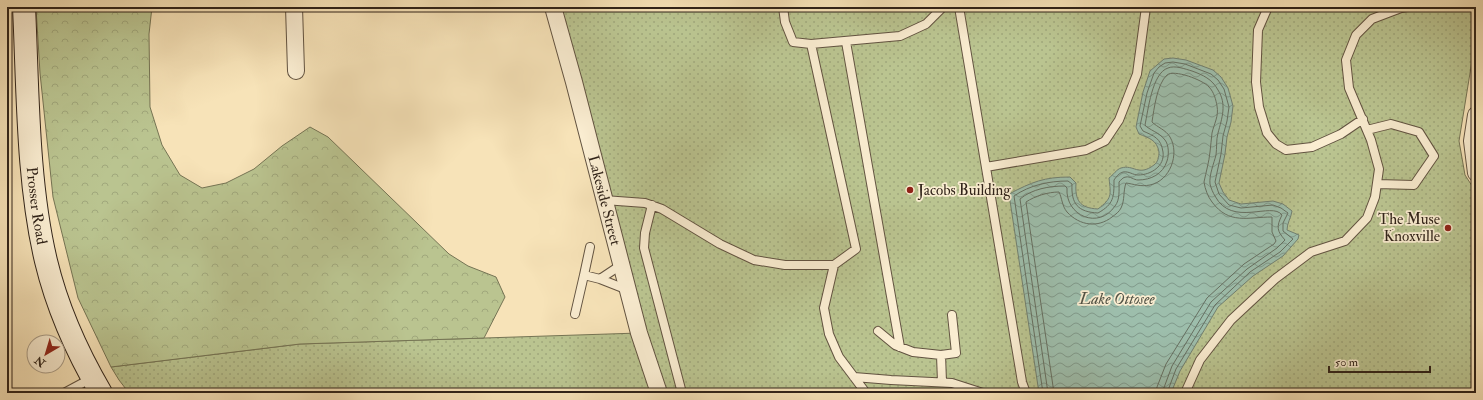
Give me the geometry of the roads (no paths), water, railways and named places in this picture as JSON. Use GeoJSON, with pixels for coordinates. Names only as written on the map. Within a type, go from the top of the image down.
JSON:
{"type":"FeatureCollection","features":[{"type":"Feature","properties":{"kind":"street","name":"Prosser Road"},"geometry":{"type":"LineString","coordinates":[[24,7],[36,209],[46,262],[64,318],[97,385]]}},
{"type":"Feature","properties":{"kind":"street"},"geometry":{"type":"LineString","coordinates":[[294,7],[296,71]]}},
{"type":"Feature","properties":{"kind":"street","name":"Lakeside Street"},"geometry":{"type":"LineString","coordinates":[[553,7],[639,333],[659,393]]}},
{"type":"Feature","properties":{"kind":"street"},"geometry":{"type":"LineString","coordinates":[[1476,115],[1472,141],[1476,173]]}},
{"type":"Feature","properties":{"kind":"lane"},"geometry":{"type":"LineString","coordinates":[[783,7],[785,22],[793,42],[811,44],[900,36],[926,24],[943,7]]}},
{"type":"Feature","properties":{"kind":"lane"},"geometry":{"type":"LineString","coordinates":[[959,7],[1022,382],[1026,393]]}},
{"type":"Feature","properties":{"kind":"lane"},"geometry":{"type":"LineString","coordinates":[[986,167],[1086,150],[1105,140],[1119,120],[1137,74],[1146,7]]}},
{"type":"Feature","properties":{"kind":"lane"},"geometry":{"type":"LineString","coordinates":[[1268,7],[1258,30],[1256,82],[1259,107],[1267,133],[1276,144],[1286,150],[1312,148],[1341,134],[1363,119]]}},
{"type":"Feature","properties":{"kind":"lane"},"geometry":{"type":"LineString","coordinates":[[1185,393],[1200,360],[1236,315],[1275,279],[1310,252],[1345,241],[1367,218],[1375,197],[1379,169],[1371,140],[1349,88],[1346,60],[1356,35],[1372,19],[1407,7]]}},
{"type":"Feature","properties":{"kind":"lane"},"geometry":{"type":"LineString","coordinates":[[846,42],[900,347]]}},
{"type":"Feature","properties":{"kind":"lane"},"geometry":{"type":"LineString","coordinates":[[604,200],[645,203],[652,205],[662,209],[720,244],[754,260],[785,265],[834,265],[856,249],[811,44]]}},
{"type":"Feature","properties":{"kind":"lane"},"geometry":{"type":"LineString","coordinates":[[1367,130],[1392,124],[1419,132],[1434,156],[1414,185],[1377,184]]}},
{"type":"Feature","properties":{"kind":"lane"},"geometry":{"type":"LineString","coordinates":[[652,205],[645,233],[644,248],[682,393]]}},
{"type":"Feature","properties":{"kind":"lane"},"geometry":{"type":"LineString","coordinates":[[575,314],[590,247]]}},
{"type":"Feature","properties":{"kind":"lane"},"geometry":{"type":"LineString","coordinates":[[600,279],[621,265]]}},
{"type":"Feature","properties":{"kind":"lane"},"geometry":{"type":"LineString","coordinates":[[834,265],[824,308],[829,334],[839,357],[866,393]]}},
{"type":"Feature","properties":{"kind":"lane"},"geometry":{"type":"LineString","coordinates":[[584,275],[600,279],[628,290]]}},
{"type":"Feature","properties":{"kind":"lane"},"geometry":{"type":"LineString","coordinates":[[878,331],[895,345],[913,352],[942,355],[956,353],[952,315]]}},
{"type":"Feature","properties":{"kind":"lane"},"geometry":{"type":"LineString","coordinates":[[942,355],[942,382]]}},
{"type":"Feature","properties":{"kind":"lane"},"geometry":{"type":"LineString","coordinates":[[854,377],[952,383],[983,393]]}},
{"type":"Feature","properties":{"kind":"lane"},"geometry":{"type":"LineString","coordinates":[[64,393],[97,385]]}},
{"type":"Feature","properties":{"kind":"water","name":"Lake Ottosee"},"geometry":{"type":"Polygon","coordinates":[[[1173,58],[1186,60],[1213,70],[1221,77],[1228,88],[1233,106],[1219,183],[1223,192],[1229,200],[1241,204],[1273,201],[1283,204],[1292,211],[1287,230],[1299,235],[1298,239],[1283,256],[1253,276],[1218,307],[1180,371],[1171,393],[1039,393],[1009,194],[1025,186],[1045,179],[1070,177],[1076,183],[1076,194],[1082,205],[1098,209],[1110,196],[1109,178],[1118,170],[1125,167],[1144,170],[1154,165],[1159,156],[1158,148],[1152,140],[1139,134],[1136,127],[1143,92],[1150,71],[1164,59],[1173,58]]]}},
{"type":"Feature","properties":{"kind":"place","name":"Jacobs Building"},"geometry":{"type":"Point","coordinates":[910,190]}},
{"type":"Feature","properties":{"kind":"place","name":"The Muse Knoxville"},"geometry":{"type":"Point","coordinates":[1448,228]}}]}
